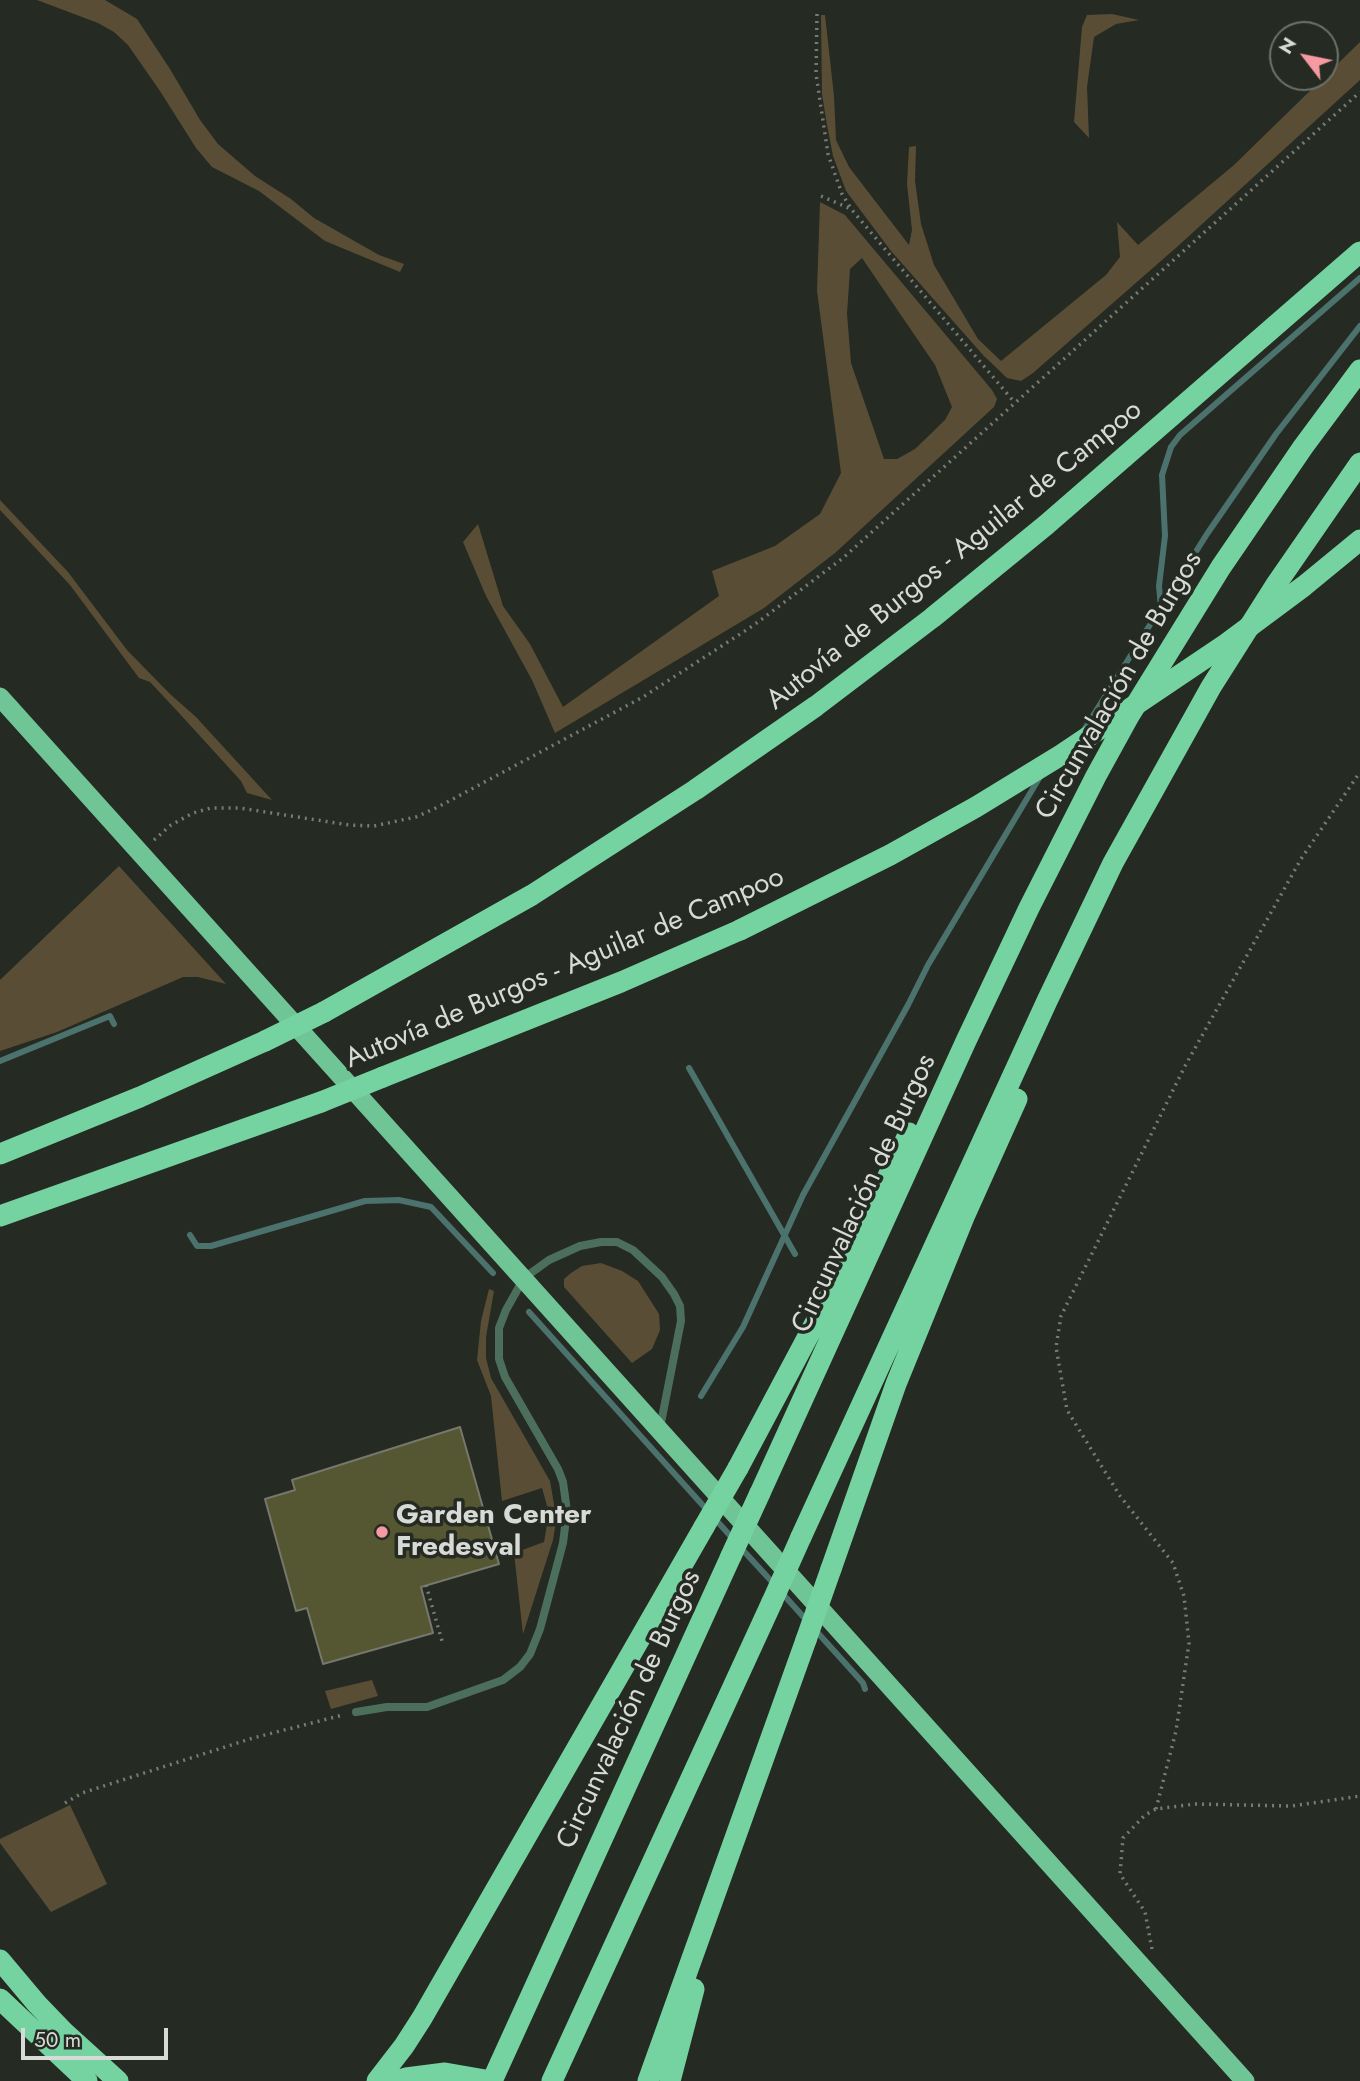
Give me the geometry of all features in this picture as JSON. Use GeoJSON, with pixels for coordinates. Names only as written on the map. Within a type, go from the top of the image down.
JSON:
{"type":"FeatureCollection","features":[{"type":"Feature","properties":{"kind":"highway","name":"Autovía de Burgos - Aguilar de Campoo"},"geometry":{"type":"LineString","coordinates":[[0,1154],[140,1097],[324,1012],[532,895],[685,797],[816,706],[932,618],[1046,525],[1360,252]]}},
{"type":"Feature","properties":{"kind":"highway","name":"Circunvalación de Burgos"},"geometry":{"type":"LineString","coordinates":[[492,2081],[966,1041],[1077,812],[1129,716],[1221,567],[1303,447],[1360,370]]}},
{"type":"Feature","properties":{"kind":"highway"},"geometry":{"type":"LineString","coordinates":[[552,2081],[1056,980],[1113,863],[1163,770],[1243,635],[1360,463]]}},
{"type":"Feature","properties":{"kind":"highway","name":"Autovía de Burgos - Aguilar de Campoo"},"geometry":{"type":"LineString","coordinates":[[0,1216],[321,1102],[621,982],[740,930],[890,855],[1061,755],[1226,644],[1360,540]]}},
{"type":"Feature","properties":{"kind":"highway"},"geometry":{"type":"LineString","coordinates":[[0,697],[660,1427],[1245,2081]]}},
{"type":"Feature","properties":{"kind":"highway"},"geometry":{"type":"LineString","coordinates":[[648,2081],[896,1384],[941,1271],[1163,770]]}},
{"type":"Feature","properties":{"kind":"highway"},"geometry":{"type":"LineString","coordinates":[[377,2081],[422,2018],[738,1468],[830,1295],[978,995],[1077,812]]}},
{"type":"Feature","properties":{"kind":"highway"},"geometry":{"type":"LineString","coordinates":[[670,2081],[694,1989],[806,1640]]}},
{"type":"Feature","properties":{"kind":"highway"},"geometry":{"type":"LineString","coordinates":[[0,1960],[55,2023],[118,2081]]}},
{"type":"Feature","properties":{"kind":"highway"},"geometry":{"type":"LineString","coordinates":[[0,1998],[87,2081]]}},
{"type":"Feature","properties":{"kind":"highway"},"geometry":{"type":"LineString","coordinates":[[396,2081],[445,2073],[492,2081]]}},
{"type":"Feature","properties":{"kind":"lane"},"geometry":{"type":"LineString","coordinates":[[356,1712],[387,1707],[427,1707],[502,1680],[520,1667],[530,1654],[540,1629],[563,1543],[567,1511],[563,1482],[558,1469],[505,1377],[499,1359],[499,1328],[516,1289],[524,1279],[549,1260],[580,1246],[601,1242],[617,1242],[633,1250],[662,1278],[680,1306],[681,1321],[660,1427]]}},
{"type":"Feature","properties":{"kind":"path"},"geometry":{"type":"LineString","coordinates":[[817,14],[816,74],[828,154],[842,194],[852,210],[1015,403]]}},
{"type":"Feature","properties":{"kind":"path"},"geometry":{"type":"LineString","coordinates":[[140,853],[171,825],[193,813],[211,808],[240,808],[349,825],[374,826],[394,823],[438,807],[643,696],[754,625],[843,558],[1360,92]]}},
{"type":"Feature","properties":{"kind":"path"},"geometry":{"type":"LineString","coordinates":[[821,196],[852,210]]}},
{"type":"Feature","properties":{"kind":"path"},"geometry":{"type":"LineString","coordinates":[[1156,1809],[1176,1731],[1189,1643],[1184,1596],[1173,1563],[1120,1496],[1067,1410],[1056,1347],[1062,1316],[1185,1066],[1301,859],[1360,772]]}},
{"type":"Feature","properties":{"kind":"path"},"geometry":{"type":"LineString","coordinates":[[426,1585],[442,1641]]}},
{"type":"Feature","properties":{"kind":"path"},"geometry":{"type":"LineString","coordinates":[[65,1802],[82,1793],[253,1738],[356,1712]]}},
{"type":"Feature","properties":{"kind":"path"},"geometry":{"type":"LineString","coordinates":[[1155,1980],[1152,1943],[1145,1912],[1120,1874],[1123,1838],[1145,1815],[1156,1809],[1195,1804],[1292,1806],[1360,1796]]}},
{"type":"Feature","properties":{"kind":"shaded area"},"geometry":{"type":"Polygon","coordinates":[[[37,0],[105,0],[137,19],[218,144],[255,176],[291,199],[314,218],[379,255],[404,264],[400,272],[325,241],[259,191],[212,167],[196,148],[128,45],[114,32],[98,23],[37,0]]]}},
{"type":"Feature","properties":{"kind":"shaded area"},"geometry":{"type":"Polygon","coordinates":[[[1112,14],[1139,20],[1116,24],[1094,37],[1087,87],[1089,138],[1074,122],[1082,27],[1087,15],[1112,14]]]}},
{"type":"Feature","properties":{"kind":"shaded area"},"geometry":{"type":"Polygon","coordinates":[[[821,15],[825,15],[836,140],[849,167],[909,245],[912,230],[907,184],[909,147],[916,146],[915,181],[921,224],[934,265],[978,339],[1001,361],[1106,275],[1120,257],[1117,222],[1138,245],[1234,165],[1310,91],[1339,91],[1339,62],[1360,42],[1360,80],[1178,246],[1021,381],[1007,378],[983,355],[891,251],[846,191],[833,156],[822,94],[821,15]]]}},
{"type":"Feature","properties":{"kind":"shaded area"},"geometry":{"type":"Polygon","coordinates":[[[820,202],[845,215],[992,390],[997,399],[994,407],[835,553],[764,608],[555,733],[532,680],[486,596],[463,542],[478,524],[503,606],[530,644],[563,707],[719,596],[712,571],[775,546],[820,514],[841,473],[817,291],[820,202]],[[862,258],[850,269],[847,314],[851,363],[884,459],[897,459],[915,449],[945,420],[952,407],[935,365],[862,258]]]}},
{"type":"Feature","properties":{"kind":"shaded area"},"geometry":{"type":"Polygon","coordinates":[[[0,500],[68,572],[127,650],[196,717],[272,800],[247,793],[241,781],[150,682],[139,678],[70,585],[0,510],[0,500]]]}},
{"type":"Feature","properties":{"kind":"shaded area"},"geometry":{"type":"Polygon","coordinates":[[[119,866],[226,984],[198,977],[183,977],[57,1032],[0,1051],[0,980],[119,866]]]}},
{"type":"Feature","properties":{"kind":"shaded area"},"geometry":{"type":"Polygon","coordinates":[[[601,1263],[638,1281],[659,1314],[660,1330],[652,1349],[632,1363],[564,1287],[564,1279],[571,1273],[582,1266],[601,1263]]]}},
{"type":"Feature","properties":{"kind":"shaded area"},"geometry":{"type":"Polygon","coordinates":[[[489,1289],[494,1291],[486,1337],[486,1358],[491,1378],[550,1481],[555,1510],[553,1540],[523,1634],[514,1553],[544,1542],[549,1513],[542,1488],[502,1501],[491,1396],[477,1360],[481,1321],[489,1289]]]}},
{"type":"Feature","properties":{"kind":"shaded area"},"geometry":{"type":"Polygon","coordinates":[[[372,1680],[378,1696],[331,1709],[325,1691],[372,1680]]]}},
{"type":"Feature","properties":{"kind":"shaded area"},"geometry":{"type":"Polygon","coordinates":[[[70,1805],[107,1884],[51,1912],[0,1843],[0,1839],[70,1805]]]}},
{"type":"Feature","properties":{"kind":"building","name":"Garden Center Fredesval"},"geometry":{"type":"Polygon","coordinates":[[[460,1427],[499,1564],[421,1587],[433,1633],[323,1664],[307,1608],[296,1611],[265,1499],[295,1490],[292,1480],[460,1427]]]}},
{"type":"Feature","properties":{"kind":"waterway"},"geometry":{"type":"LineString","coordinates":[[1161,608],[1159,586],[1165,536],[1162,475],[1171,447],[1180,435],[1360,278]]}},
{"type":"Feature","properties":{"kind":"waterway"},"geometry":{"type":"LineString","coordinates":[[1084,730],[1207,534],[1276,434],[1360,326]]}},
{"type":"Feature","properties":{"kind":"waterway"},"geometry":{"type":"LineString","coordinates":[[701,1396],[743,1327],[803,1195],[928,965],[1041,775]]}},
{"type":"Feature","properties":{"kind":"waterway"},"geometry":{"type":"LineString","coordinates":[[0,1061],[110,1016],[114,1024]]}},
{"type":"Feature","properties":{"kind":"waterway"},"geometry":{"type":"LineString","coordinates":[[689,1068],[795,1254]]}},
{"type":"Feature","properties":{"kind":"waterway"},"geometry":{"type":"LineString","coordinates":[[190,1235],[197,1246],[211,1246],[365,1201],[399,1200],[431,1207],[493,1273]]}},
{"type":"Feature","properties":{"kind":"waterway"},"geometry":{"type":"LineString","coordinates":[[529,1312],[734,1540]]}},
{"type":"Feature","properties":{"kind":"waterway"},"geometry":{"type":"LineString","coordinates":[[741,1548],[774,1584]]}},
{"type":"Feature","properties":{"kind":"waterway"},"geometry":{"type":"LineString","coordinates":[[781,1592],[863,1683],[865,1689]]}},
{"type":"Feature","properties":{"kind":"place","name":"Garden Center Fredesval"},"geometry":{"type":"Point","coordinates":[382,1532]}}]}
